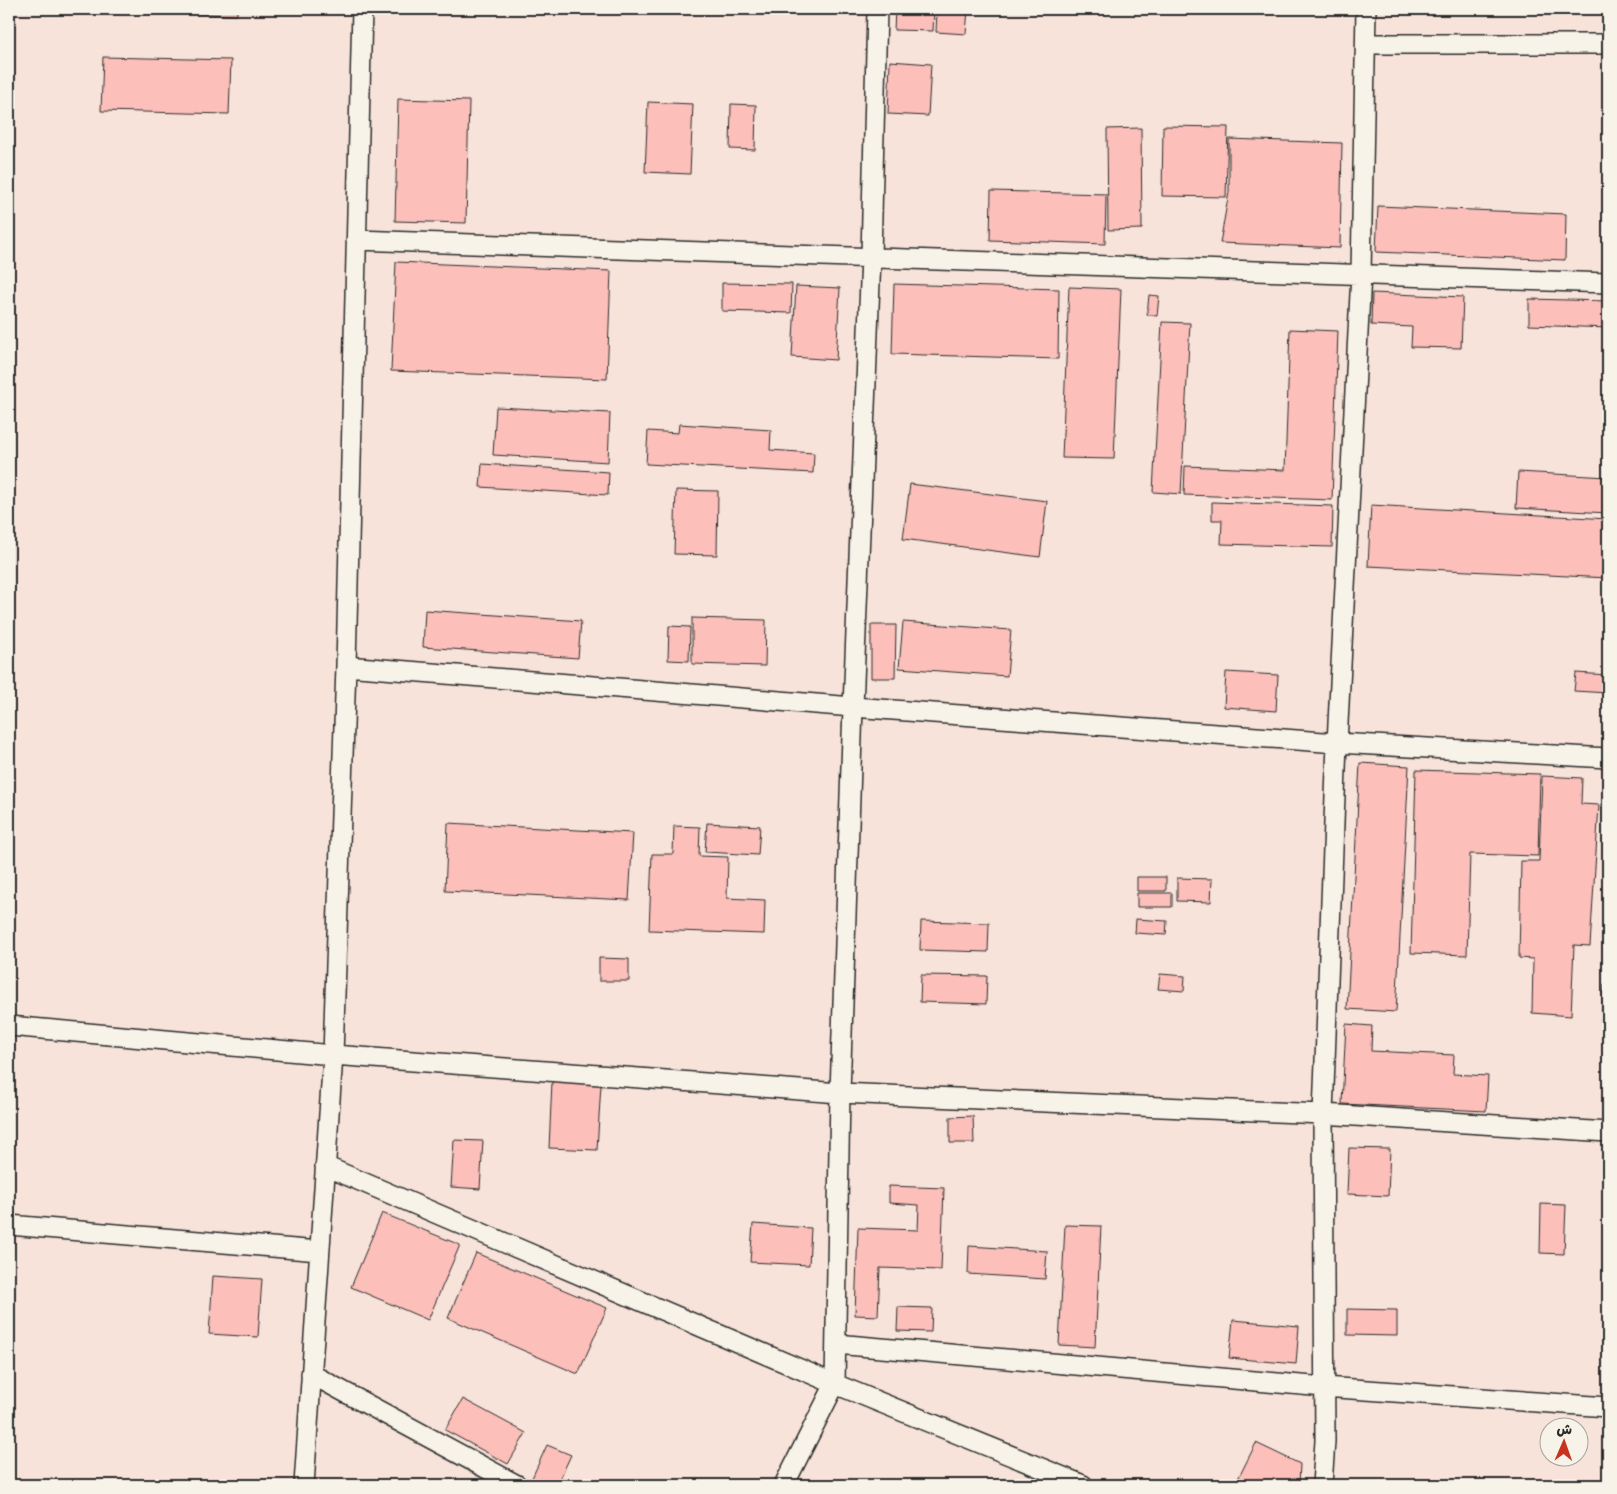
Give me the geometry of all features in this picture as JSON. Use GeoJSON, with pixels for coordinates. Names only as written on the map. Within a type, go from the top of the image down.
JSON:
{"type":"FeatureCollection","features":[{"type":"Feature","properties":{"kind":"street"},"geometry":{"type":"LineString","coordinates":[[304,1485],[333,1055],[346,666],[362,9]]}},
{"type":"Feature","properties":{"kind":"street"},"geometry":{"type":"LineString","coordinates":[[784,1485],[834,1384],[840,1093],[877,9]]}},
{"type":"Feature","properties":{"kind":"street"},"geometry":{"type":"LineString","coordinates":[[1322,1485],[1325,1441],[1323,1114],[1337,743],[1361,274],[1366,9]]}},
{"type":"Feature","properties":{"kind":"street"},"geometry":{"type":"LineString","coordinates":[[1366,44],[1608,44]]}},
{"type":"Feature","properties":{"kind":"street"},"geometry":{"type":"LineString","coordinates":[[356,240],[1608,283]]}},
{"type":"Feature","properties":{"kind":"street"},"geometry":{"type":"LineString","coordinates":[[346,666],[853,707],[1337,743],[1608,758]]}},
{"type":"Feature","properties":{"kind":"street"},"geometry":{"type":"LineString","coordinates":[[9,1026],[333,1055],[840,1093],[1323,1114],[1608,1132]]}},
{"type":"Feature","properties":{"kind":"street"},"geometry":{"type":"LineString","coordinates":[[325,1166],[834,1384],[1083,1485]]}},
{"type":"Feature","properties":{"kind":"street"},"geometry":{"type":"LineString","coordinates":[[9,1225],[319,1252]]}},
{"type":"Feature","properties":{"kind":"street"},"geometry":{"type":"LineString","coordinates":[[836,1344],[1324,1387],[1608,1407]]}},
{"type":"Feature","properties":{"kind":"street"},"geometry":{"type":"LineString","coordinates":[[311,1374],[517,1485]]}},
{"type":"Feature","properties":{"kind":"building"},"geometry":{"type":"Polygon","coordinates":[[[105,9],[237,9],[237,15],[105,11],[105,9]]]}},
{"type":"Feature","properties":{"kind":"building"},"geometry":{"type":"Polygon","coordinates":[[[895,9],[934,9],[933,31],[894,30],[895,9]]]}},
{"type":"Feature","properties":{"kind":"building"},"geometry":{"type":"Polygon","coordinates":[[[937,9],[968,9],[966,34],[936,32],[937,9]]]}},
{"type":"Feature","properties":{"kind":"building"},"geometry":{"type":"Polygon","coordinates":[[[1117,9],[1194,9],[1194,13],[1117,11],[1117,9]]]}},
{"type":"Feature","properties":{"kind":"building"},"geometry":{"type":"Polygon","coordinates":[[[103,57],[231,60],[229,114],[101,111],[103,57]]]}},
{"type":"Feature","properties":{"kind":"building"},"geometry":{"type":"Polygon","coordinates":[[[890,61],[931,64],[928,116],[888,114],[890,61]]]}},
{"type":"Feature","properties":{"kind":"building"},"geometry":{"type":"Polygon","coordinates":[[[398,99],[469,101],[466,223],[395,221],[398,99]]]}},
{"type":"Feature","properties":{"kind":"building"},"geometry":{"type":"Polygon","coordinates":[[[648,102],[693,104],[690,174],[645,172],[648,102]]]}},
{"type":"Feature","properties":{"kind":"building"},"geometry":{"type":"Polygon","coordinates":[[[731,104],[756,105],[755,150],[730,149],[731,104]]]}},
{"type":"Feature","properties":{"kind":"building"},"geometry":{"type":"Polygon","coordinates":[[[1163,126],[1228,127],[1226,197],[1162,196],[1163,126]]]}},
{"type":"Feature","properties":{"kind":"building"},"geometry":{"type":"Polygon","coordinates":[[[1141,128],[1142,229],[1108,230],[1107,129],[1141,128]]]}},
{"type":"Feature","properties":{"kind":"building"},"geometry":{"type":"Polygon","coordinates":[[[1229,139],[1342,143],[1340,248],[1220,243],[1229,192],[1229,139]]]}},
{"type":"Feature","properties":{"kind":"building"},"geometry":{"type":"Polygon","coordinates":[[[991,191],[1106,194],[1105,244],[990,240],[991,191]]]}},
{"type":"Feature","properties":{"kind":"building"},"geometry":{"type":"Polygon","coordinates":[[[1378,206],[1566,214],[1565,260],[1376,252],[1378,206]]]}},
{"type":"Feature","properties":{"kind":"building"},"geometry":{"type":"Polygon","coordinates":[[[396,262],[611,271],[607,379],[391,371],[396,262]]]}},
{"type":"Feature","properties":{"kind":"building"},"geometry":{"type":"Polygon","coordinates":[[[722,283],[792,284],[791,313],[722,311],[722,283]]]}},
{"type":"Feature","properties":{"kind":"building"},"geometry":{"type":"Polygon","coordinates":[[[894,284],[1059,289],[1058,359],[892,354],[894,284]]]}},
{"type":"Feature","properties":{"kind":"building"},"geometry":{"type":"Polygon","coordinates":[[[796,286],[840,288],[836,360],[792,357],[796,286]]]}},
{"type":"Feature","properties":{"kind":"building"},"geometry":{"type":"Polygon","coordinates":[[[1069,287],[1121,289],[1114,459],[1062,458],[1069,287]]]}},
{"type":"Feature","properties":{"kind":"building"},"geometry":{"type":"Polygon","coordinates":[[[1372,293],[1463,297],[1461,348],[1411,347],[1412,327],[1371,325],[1372,293]]]}},
{"type":"Feature","properties":{"kind":"building"},"geometry":{"type":"Polygon","coordinates":[[[1149,295],[1159,296],[1157,316],[1147,315],[1149,295]]]}},
{"type":"Feature","properties":{"kind":"building"},"geometry":{"type":"Polygon","coordinates":[[[1529,299],[1608,301],[1608,328],[1529,325],[1529,299]]]}},
{"type":"Feature","properties":{"kind":"building"},"geometry":{"type":"Polygon","coordinates":[[[1162,322],[1190,323],[1181,494],[1153,492],[1162,322]]]}},
{"type":"Feature","properties":{"kind":"building"},"geometry":{"type":"Polygon","coordinates":[[[1290,329],[1338,331],[1332,500],[1184,495],[1185,466],[1285,470],[1290,329]]]}},
{"type":"Feature","properties":{"kind":"building"},"geometry":{"type":"Polygon","coordinates":[[[496,407],[610,413],[608,462],[493,455],[496,407]]]}},
{"type":"Feature","properties":{"kind":"building"},"geometry":{"type":"Polygon","coordinates":[[[679,424],[771,430],[770,450],[814,453],[813,473],[646,464],[648,431],[678,433],[679,424]]]}},
{"type":"Feature","properties":{"kind":"building"},"geometry":{"type":"Polygon","coordinates":[[[482,464],[609,472],[608,495],[480,487],[482,464]]]}},
{"type":"Feature","properties":{"kind":"building"},"geometry":{"type":"Polygon","coordinates":[[[1518,472],[1608,477],[1608,513],[1516,508],[1518,472]]]}},
{"type":"Feature","properties":{"kind":"building"},"geometry":{"type":"Polygon","coordinates":[[[910,484],[1047,501],[1040,557],[903,539],[910,484]]]}},
{"type":"Feature","properties":{"kind":"building"},"geometry":{"type":"Polygon","coordinates":[[[676,490],[718,491],[717,555],[674,554],[676,490]]]}},
{"type":"Feature","properties":{"kind":"building"},"geometry":{"type":"Polygon","coordinates":[[[1212,502],[1333,506],[1332,547],[1221,544],[1222,520],[1212,520],[1212,502]]]}},
{"type":"Feature","properties":{"kind":"building"},"geometry":{"type":"Polygon","coordinates":[[[1371,505],[1608,519],[1608,578],[1368,566],[1371,505]]]}},
{"type":"Feature","properties":{"kind":"building"},"geometry":{"type":"Polygon","coordinates":[[[425,610],[581,621],[578,658],[423,647],[425,610]]]}},
{"type":"Feature","properties":{"kind":"building"},"geometry":{"type":"Polygon","coordinates":[[[692,618],[766,620],[765,666],[692,664],[692,618]]]}},
{"type":"Feature","properties":{"kind":"building"},"geometry":{"type":"Polygon","coordinates":[[[903,622],[1011,630],[1007,676],[899,668],[903,622]]]}},
{"type":"Feature","properties":{"kind":"building"},"geometry":{"type":"Polygon","coordinates":[[[871,625],[896,625],[895,678],[871,678],[871,625]]]}},
{"type":"Feature","properties":{"kind":"building"},"geometry":{"type":"Polygon","coordinates":[[[669,626],[690,627],[689,661],[668,660],[669,626]]]}},
{"type":"Feature","properties":{"kind":"building"},"geometry":{"type":"Polygon","coordinates":[[[1226,672],[1278,675],[1276,711],[1224,707],[1226,672]]]}},
{"type":"Feature","properties":{"kind":"building"},"geometry":{"type":"Polygon","coordinates":[[[1576,673],[1608,675],[1608,693],[1574,691],[1576,673]]]}},
{"type":"Feature","properties":{"kind":"building"},"geometry":{"type":"Polygon","coordinates":[[[1360,763],[1409,766],[1396,1012],[1347,1009],[1360,763]]]}},
{"type":"Feature","properties":{"kind":"building"},"geometry":{"type":"Polygon","coordinates":[[[1416,770],[1540,774],[1538,856],[1470,854],[1467,955],[1411,953],[1416,770]]]}},
{"type":"Feature","properties":{"kind":"building"},"geometry":{"type":"Polygon","coordinates":[[[1542,776],[1582,778],[1581,804],[1599,805],[1590,946],[1574,945],[1571,1016],[1532,1013],[1533,959],[1519,958],[1521,861],[1539,861],[1542,776]]]}},
{"type":"Feature","properties":{"kind":"building"},"geometry":{"type":"Polygon","coordinates":[[[448,823],[633,833],[629,900],[445,891],[448,823]]]}},
{"type":"Feature","properties":{"kind":"building"},"geometry":{"type":"Polygon","coordinates":[[[707,823],[760,826],[758,855],[705,852],[707,823]]]}},
{"type":"Feature","properties":{"kind":"building"},"geometry":{"type":"Polygon","coordinates":[[[674,826],[700,827],[699,856],[728,857],[727,898],[765,900],[764,934],[649,930],[652,854],[673,854],[674,826]]]}},
{"type":"Feature","properties":{"kind":"building"},"geometry":{"type":"Polygon","coordinates":[[[1137,877],[1166,877],[1166,891],[1137,891],[1137,877]]]}},
{"type":"Feature","properties":{"kind":"building"},"geometry":{"type":"Polygon","coordinates":[[[1177,878],[1212,879],[1211,902],[1177,901],[1177,878]]]}},
{"type":"Feature","properties":{"kind":"building"},"geometry":{"type":"Polygon","coordinates":[[[1137,893],[1172,893],[1172,907],[1137,907],[1137,893]]]}},
{"type":"Feature","properties":{"kind":"building"},"geometry":{"type":"Polygon","coordinates":[[[1136,919],[1167,921],[1166,935],[1135,933],[1136,919]]]}},
{"type":"Feature","properties":{"kind":"building"},"geometry":{"type":"Polygon","coordinates":[[[921,921],[989,923],[988,952],[920,950],[921,921]]]}},
{"type":"Feature","properties":{"kind":"building"},"geometry":{"type":"Polygon","coordinates":[[[599,958],[629,959],[629,981],[599,981],[599,958]]]}},
{"type":"Feature","properties":{"kind":"building"},"geometry":{"type":"Polygon","coordinates":[[[1160,974],[1185,976],[1184,991],[1158,989],[1160,974]]]}},
{"type":"Feature","properties":{"kind":"building"},"geometry":{"type":"Polygon","coordinates":[[[921,975],[987,976],[986,1004],[920,1002],[921,975]]]}},
{"type":"Feature","properties":{"kind":"building"},"geometry":{"type":"Polygon","coordinates":[[[1604,984],[1608,984],[1608,1022],[1601,1021],[1604,984]]]}},
{"type":"Feature","properties":{"kind":"building"},"geometry":{"type":"Polygon","coordinates":[[[1346,1024],[1372,1026],[1371,1051],[1454,1055],[1453,1074],[1488,1076],[1486,1111],[1342,1104],[1346,1024]]]}},
{"type":"Feature","properties":{"kind":"building"},"geometry":{"type":"Polygon","coordinates":[[[552,1081],[601,1084],[597,1150],[549,1148],[552,1081]]]}},
{"type":"Feature","properties":{"kind":"building"},"geometry":{"type":"Polygon","coordinates":[[[973,1116],[974,1143],[950,1143],[950,1117],[973,1116]]]}},
{"type":"Feature","properties":{"kind":"building"},"geometry":{"type":"Polygon","coordinates":[[[454,1140],[483,1141],[480,1189],[451,1187],[454,1140]]]}},
{"type":"Feature","properties":{"kind":"building"},"geometry":{"type":"Polygon","coordinates":[[[1349,1148],[1390,1149],[1388,1196],[1347,1194],[1349,1148]]]}},
{"type":"Feature","properties":{"kind":"building"},"geometry":{"type":"Polygon","coordinates":[[[889,1186],[944,1188],[941,1270],[880,1268],[878,1316],[855,1315],[858,1228],[918,1230],[919,1205],[889,1203],[889,1186]]]}},
{"type":"Feature","properties":{"kind":"building"},"geometry":{"type":"Polygon","coordinates":[[[1541,1204],[1566,1205],[1564,1254],[1540,1253],[1541,1204]]]}},
{"type":"Feature","properties":{"kind":"building"},"geometry":{"type":"Polygon","coordinates":[[[382,1213],[460,1245],[428,1320],[351,1287],[382,1213]]]}},
{"type":"Feature","properties":{"kind":"building"},"geometry":{"type":"Polygon","coordinates":[[[753,1224],[811,1228],[809,1265],[750,1262],[753,1224]]]}},
{"type":"Feature","properties":{"kind":"building"},"geometry":{"type":"Polygon","coordinates":[[[1065,1225],[1101,1226],[1095,1347],[1059,1345],[1065,1225]]]}},
{"type":"Feature","properties":{"kind":"building"},"geometry":{"type":"Polygon","coordinates":[[[969,1246],[1047,1251],[1045,1279],[968,1274],[969,1246]]]}},
{"type":"Feature","properties":{"kind":"building"},"geometry":{"type":"Polygon","coordinates":[[[476,1253],[607,1308],[578,1374],[448,1318],[476,1253]]]}},
{"type":"Feature","properties":{"kind":"building"},"geometry":{"type":"Polygon","coordinates":[[[213,1276],[262,1279],[258,1337],[209,1334],[213,1276]]]}},
{"type":"Feature","properties":{"kind":"building"},"geometry":{"type":"Polygon","coordinates":[[[898,1307],[932,1308],[931,1332],[897,1331],[898,1307]]]}},
{"type":"Feature","properties":{"kind":"building"},"geometry":{"type":"Polygon","coordinates":[[[1347,1309],[1397,1310],[1397,1336],[1347,1335],[1347,1309]]]}},
{"type":"Feature","properties":{"kind":"building"},"geometry":{"type":"Polygon","coordinates":[[[1233,1320],[1299,1326],[1296,1364],[1229,1358],[1233,1320]]]}},
{"type":"Feature","properties":{"kind":"building"},"geometry":{"type":"Polygon","coordinates":[[[463,1399],[526,1433],[508,1464],[445,1430],[463,1399]]]}},
{"type":"Feature","properties":{"kind":"building"},"geometry":{"type":"Polygon","coordinates":[[[1256,1443],[1300,1464],[1299,1485],[1246,1485],[1237,1481],[1256,1443]]]}},
{"type":"Feature","properties":{"kind":"building"},"geometry":{"type":"Polygon","coordinates":[[[547,1445],[571,1455],[557,1485],[548,1485],[532,1478],[547,1445]]]}}]}
